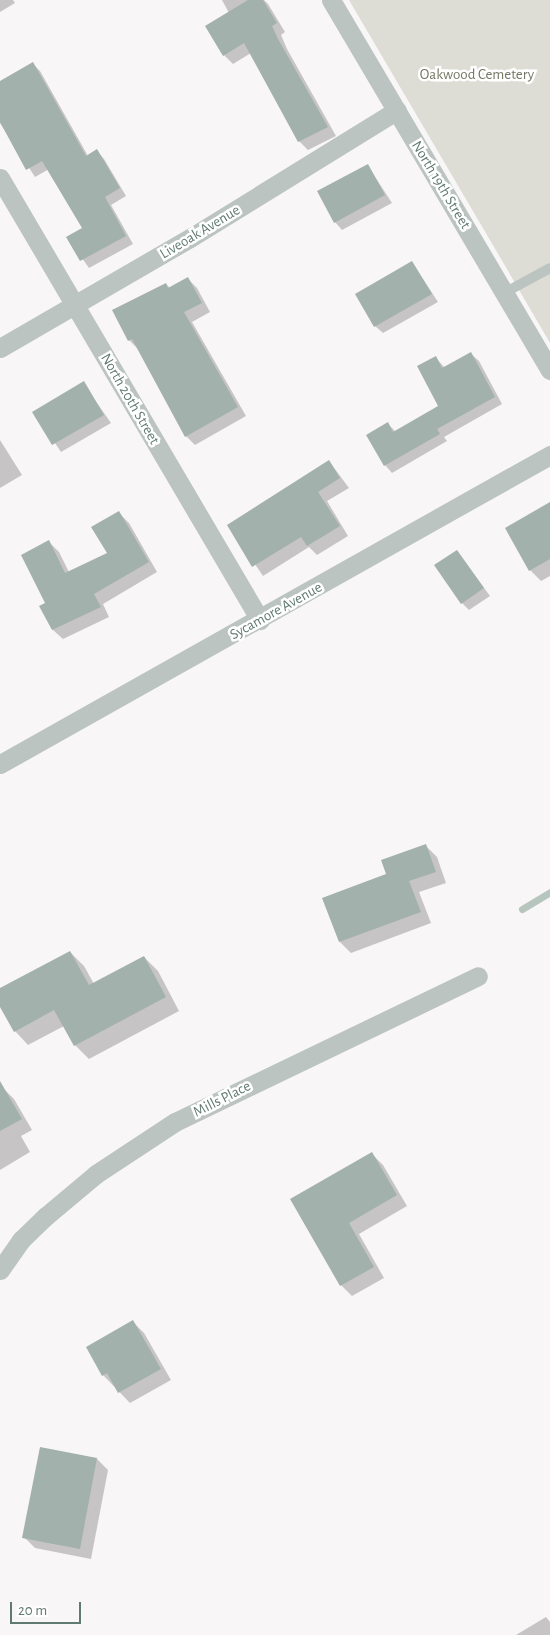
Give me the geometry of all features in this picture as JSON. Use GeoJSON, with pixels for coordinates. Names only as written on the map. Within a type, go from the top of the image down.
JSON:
{"type":"FeatureCollection","features":[{"type":"Feature","properties":{"kind":"street","name":"North 19th Street"},"geometry":{"type":"LineString","coordinates":[[331,0],[504,293],[547,360]]}},
{"type":"Feature","properties":{"kind":"street","name":"Liveoak Avenue"},"geometry":{"type":"LineString","coordinates":[[0,348],[190,238],[397,110]]}},
{"type":"Feature","properties":{"kind":"street","name":"North 20th Street"},"geometry":{"type":"LineString","coordinates":[[0,178],[260,620]]}},
{"type":"Feature","properties":{"kind":"street","name":"Sycamore Avenue"},"geometry":{"type":"LineString","coordinates":[[0,764],[260,620],[550,455]]}},
{"type":"Feature","properties":{"kind":"street","name":"Mills Place"},"geometry":{"type":"LineString","coordinates":[[0,1270],[21,1240],[53,1210],[96,1174],[175,1122],[478,976]]}},
{"type":"Feature","properties":{"kind":"lane"},"geometry":{"type":"LineString","coordinates":[[504,293],[550,268]]}},
{"type":"Feature","properties":{"kind":"green space","name":"Oakwood Cemetery"},"geometry":{"type":"Polygon","coordinates":[[[349,0],[550,0],[550,343],[497,252],[349,0]]]}},
{"type":"Feature","properties":{"kind":"building"},"geometry":{"type":"Polygon","coordinates":[[[248,0],[263,0],[277,23],[272,26],[278,39],[328,127],[298,142],[244,43],[223,56],[205,26],[248,0]]]}},
{"type":"Feature","properties":{"kind":"building"},"geometry":{"type":"Polygon","coordinates":[[[33,62],[86,156],[97,149],[120,188],[105,197],[126,236],[80,261],[66,237],[82,228],[42,161],[26,170],[0,122],[0,81],[33,62]]]}},
{"type":"Feature","properties":{"kind":"building"},"geometry":{"type":"Polygon","coordinates":[[[368,164],[385,195],[334,223],[317,191],[368,164]]]}},
{"type":"Feature","properties":{"kind":"building"},"geometry":{"type":"Polygon","coordinates":[[[412,261],[432,294],[374,327],[355,294],[412,261]]]}},
{"type":"Feature","properties":{"kind":"building"},"geometry":{"type":"Polygon","coordinates":[[[188,277],[202,303],[184,312],[238,407],[185,437],[132,339],[128,341],[112,310],[166,283],[168,288],[188,277]]]}},
{"type":"Feature","properties":{"kind":"building"},"geometry":{"type":"Polygon","coordinates":[[[471,352],[495,397],[437,429],[440,434],[384,466],[366,435],[388,422],[393,432],[438,406],[417,366],[436,356],[442,368],[471,352]]]}},
{"type":"Feature","properties":{"kind":"building"},"geometry":{"type":"Polygon","coordinates":[[[84,381],[104,415],[52,445],[32,412],[84,381]]]}},
{"type":"Feature","properties":{"kind":"building"},"geometry":{"type":"Polygon","coordinates":[[[329,460],[340,478],[318,492],[340,526],[307,546],[301,537],[252,567],[227,525],[329,460]]]}},
{"type":"Feature","properties":{"kind":"building"},"geometry":{"type":"Polygon","coordinates":[[[550,502],[550,559],[529,571],[505,528],[550,502]]]}},
{"type":"Feature","properties":{"kind":"building"},"geometry":{"type":"Polygon","coordinates":[[[119,511],[149,562],[94,594],[101,607],[52,630],[39,606],[45,603],[21,555],[49,540],[65,573],[107,553],[91,527],[119,511]]]}},
{"type":"Feature","properties":{"kind":"building"},"geometry":{"type":"Polygon","coordinates":[[[457,550],[484,588],[461,604],[434,565],[457,550]]]}},
{"type":"Feature","properties":{"kind":"building"},"geometry":{"type":"Polygon","coordinates":[[[426,844],[436,872],[409,881],[421,912],[339,942],[322,898],[386,874],[381,860],[426,844]]]}},
{"type":"Feature","properties":{"kind":"building"},"geometry":{"type":"Polygon","coordinates":[[[70,951],[89,985],[144,956],[166,997],[74,1046],[54,1010],[14,1032],[0,1007],[0,988],[70,951]]]}},
{"type":"Feature","properties":{"kind":"building"},"geometry":{"type":"Polygon","coordinates":[[[0,1081],[22,1119],[0,1131],[0,1081]]]}},
{"type":"Feature","properties":{"kind":"building"},"geometry":{"type":"Polygon","coordinates":[[[372,1152],[397,1195],[349,1223],[374,1267],[340,1286],[290,1199],[372,1152]]]}},
{"type":"Feature","properties":{"kind":"building"},"geometry":{"type":"Polygon","coordinates":[[[133,1320],[161,1369],[118,1393],[107,1373],[102,1376],[86,1347],[133,1320]]]}},
{"type":"Feature","properties":{"kind":"building"},"geometry":{"type":"Polygon","coordinates":[[[40,1447],[97,1458],[80,1549],[22,1538],[40,1447]]]}},
{"type":"Feature","properties":{"kind":"waterway"},"geometry":{"type":"LineString","coordinates":[[522,909],[550,892]]}}]}
